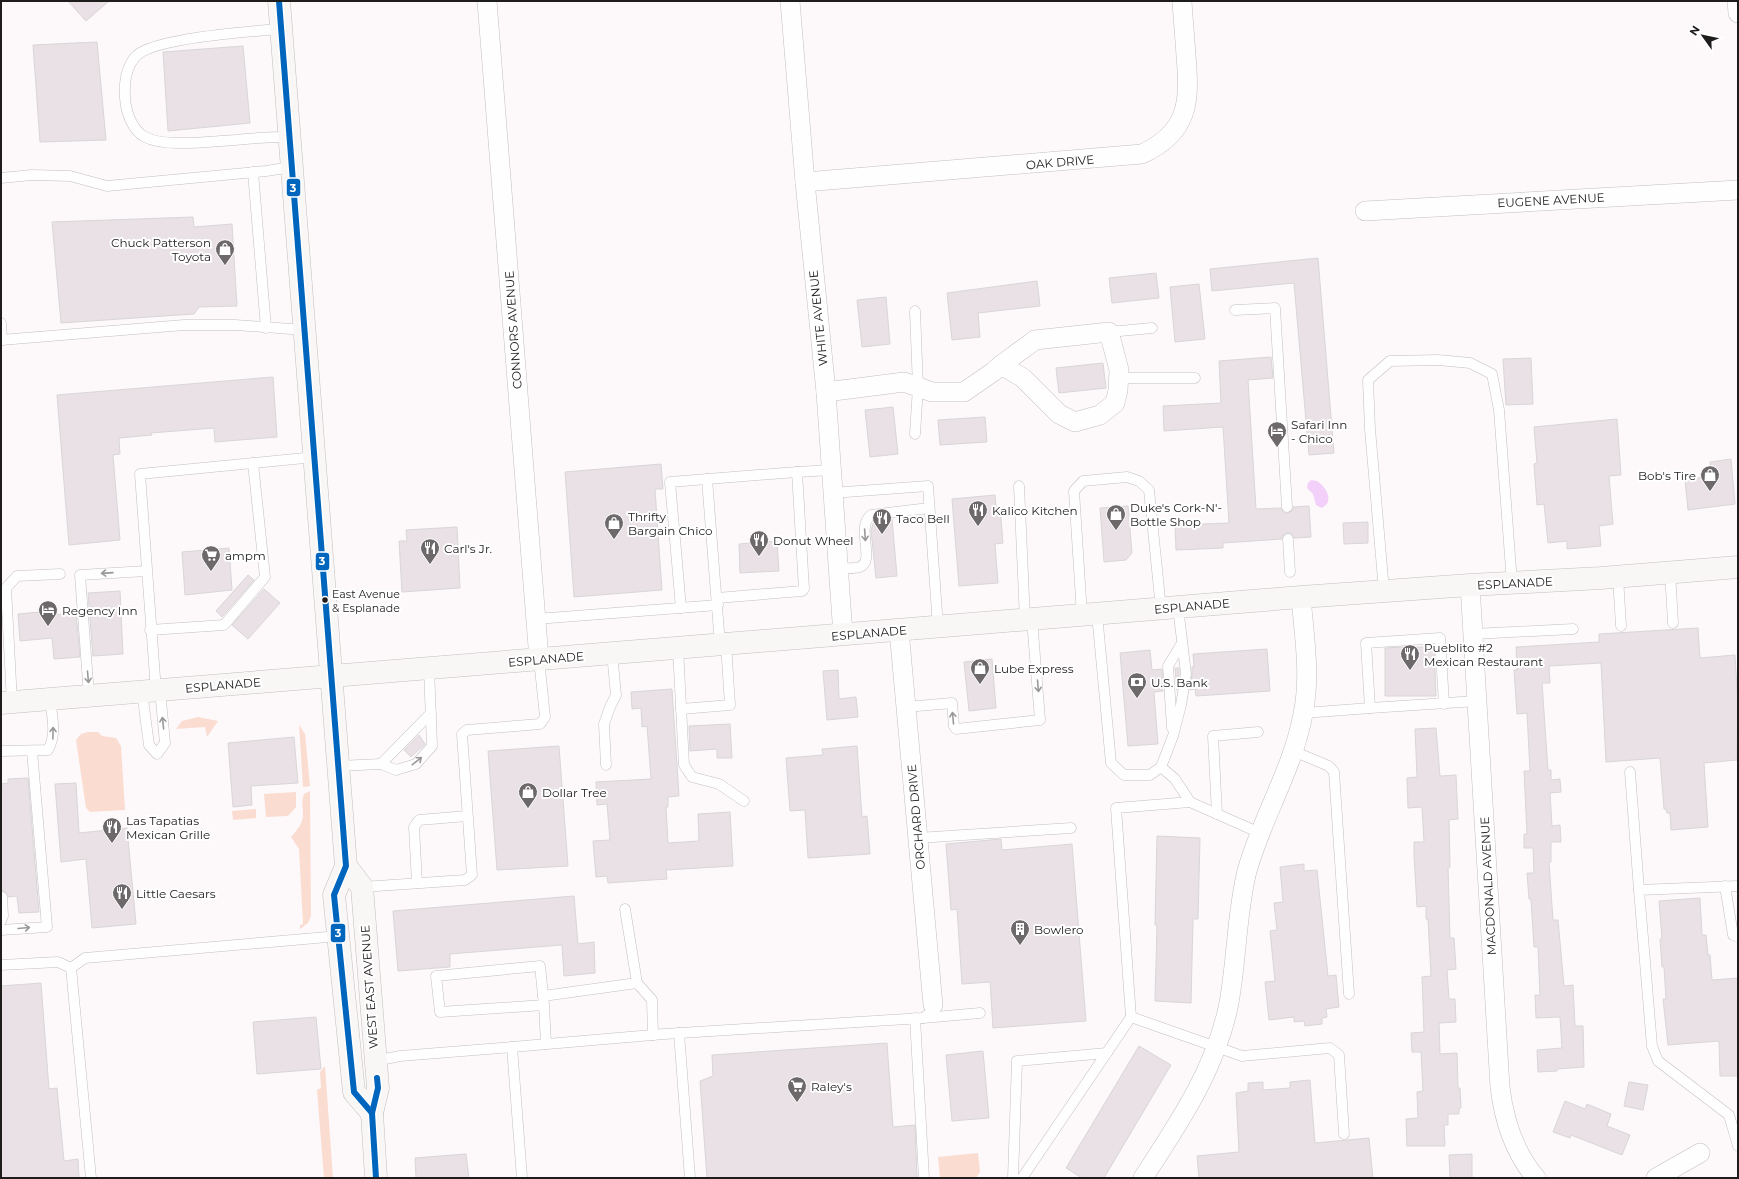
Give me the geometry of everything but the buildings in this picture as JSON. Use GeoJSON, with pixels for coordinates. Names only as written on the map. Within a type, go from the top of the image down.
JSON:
{"type":"FeatureCollection","features":[{"type":"Feature","properties":{"kind":"main road","name":"WEST EAST AVENUE"},"geometry":{"type":"LineString","coordinates":[[279,1],[346,866],[334,895],[354,1092],[372,1113]]}},
{"type":"Feature","properties":{"kind":"main road","name":"ESPLANADE"},"geometry":{"type":"LineString","coordinates":[[7,703],[1301,597],[1470,585],[1618,577],[1738,567]]}},
{"type":"Feature","properties":{"kind":"main road"},"geometry":{"type":"LineString","coordinates":[[346,866],[362,887]]}},
{"type":"Feature","properties":{"kind":"main road","name":"WEST EAST AVENUE"},"geometry":{"type":"LineString","coordinates":[[362,887],[378,1088],[372,1113],[376,1178]]}},
{"type":"Feature","properties":{"kind":"street","name":"CONNORS AVENUE"},"geometry":{"type":"LineString","coordinates":[[487,1],[540,659]]}},
{"type":"Feature","properties":{"kind":"street","name":"WHITE AVENUE"},"geometry":{"type":"LineString","coordinates":[[790,1],[804,182],[826,392],[832,493],[844,635]]}},
{"type":"Feature","properties":{"kind":"street","name":"OAK DRIVE"},"geometry":{"type":"LineString","coordinates":[[804,182],[1142,154],[1164,141],[1180,121],[1186,109],[1188,84],[1182,1]]}},
{"type":"Feature","properties":{"kind":"street"},"geometry":{"type":"LineString","coordinates":[[1737,1],[1738,13]]}},
{"type":"Feature","properties":{"kind":"street","name":"EUGENE AVENUE"},"geometry":{"type":"LineString","coordinates":[[1365,211],[1738,190]]}},
{"type":"Feature","properties":{"kind":"street"},"geometry":{"type":"LineString","coordinates":[[826,392],[904,382],[932,392],[964,392],[993,372],[1001,365],[1036,340],[1109,332],[1119,370],[1118,390],[1115,403],[1100,415],[1075,422],[1059,414],[1023,378],[1001,365]]}},
{"type":"Feature","properties":{"kind":"street","name":"MACDONALD AVENUE"},"geometry":{"type":"LineString","coordinates":[[1470,585],[1498,1049],[1503,1108],[1514,1142],[1522,1158],[1536,1178]]}},
{"type":"Feature","properties":{"kind":"street"},"geometry":{"type":"LineString","coordinates":[[1143,1178],[1204,1080],[1223,1027],[1231,989],[1241,907],[1247,872],[1260,833],[1293,751],[1304,713],[1306,666],[1301,597]]}},
{"type":"Feature","properties":{"kind":"street","name":"ORCHARD DRIVE"},"geometry":{"type":"LineString","coordinates":[[899,630],[917,838],[923,1013]]}},
{"type":"Feature","properties":{"kind":"street"},"geometry":{"type":"LineString","coordinates":[[1656,1178],[1700,1153]]}},
{"type":"Feature","properties":{"kind":"lane"},"geometry":{"type":"LineString","coordinates":[[281,29],[174,41],[144,51],[137,55],[129,65],[125,82],[125,100],[129,117],[135,128],[146,137],[160,141],[179,144],[290,137]]}},
{"type":"Feature","properties":{"kind":"lane"},"geometry":{"type":"LineString","coordinates":[[1,178],[32,175],[70,176],[107,186],[253,172],[292,166]]}},
{"type":"Feature","properties":{"kind":"lane"},"geometry":{"type":"LineString","coordinates":[[253,172],[266,328]]}},
{"type":"Feature","properties":{"kind":"lane"},"geometry":{"type":"LineString","coordinates":[[1235,310],[1275,308],[1287,507]]}},
{"type":"Feature","properties":{"kind":"lane"},"geometry":{"type":"LineString","coordinates":[[915,311],[918,387],[915,434]]}},
{"type":"Feature","properties":{"kind":"lane"},"geometry":{"type":"LineString","coordinates":[[1,323],[2,340],[184,325],[305,330]]}},
{"type":"Feature","properties":{"kind":"lane"},"geometry":{"type":"LineString","coordinates":[[1109,332],[1152,328]]}},
{"type":"Feature","properties":{"kind":"lane"},"geometry":{"type":"LineString","coordinates":[[1384,591],[1370,428],[1368,380],[1390,361],[1438,360],[1470,363],[1492,374],[1499,410],[1512,583]]}},
{"type":"Feature","properties":{"kind":"lane"},"geometry":{"type":"LineString","coordinates":[[1118,378],[1195,378]]}},
{"type":"Feature","properties":{"kind":"lane"},"geometry":{"type":"LineString","coordinates":[[153,691],[165,743],[157,754],[149,745],[153,691],[140,474],[315,457]]}},
{"type":"Feature","properties":{"kind":"lane"},"geometry":{"type":"LineString","coordinates":[[150,630],[224,624],[265,577],[253,463]]}},
{"type":"Feature","properties":{"kind":"lane"},"geometry":{"type":"LineString","coordinates":[[681,608],[670,482],[831,470]]}},
{"type":"Feature","properties":{"kind":"lane"},"geometry":{"type":"LineString","coordinates":[[536,619],[681,608],[717,601],[800,592],[804,588],[797,472]]}},
{"type":"Feature","properties":{"kind":"lane"},"geometry":{"type":"LineString","coordinates":[[1127,477],[1139,481],[1149,490],[1169,608],[1182,643],[1186,674],[1181,705],[1173,736],[1161,767],[1150,775],[1124,775],[1110,763],[1089,614],[1074,491],[1083,481],[1127,477]]}},
{"type":"Feature","properties":{"kind":"lane"},"geometry":{"type":"LineString","coordinates":[[681,708],[730,705],[717,601],[707,479]]}},
{"type":"Feature","properties":{"kind":"lane"},"geometry":{"type":"LineString","coordinates":[[832,493],[928,486],[938,627]]}},
{"type":"Feature","properties":{"kind":"lane"},"geometry":{"type":"LineString","coordinates":[[906,707],[952,703],[954,726],[956,729],[1040,720],[1028,619],[1019,486]]}},
{"type":"Feature","properties":{"kind":"lane"},"geometry":{"type":"LineString","coordinates":[[838,568],[860,567],[867,560],[864,527],[866,519],[871,515],[929,508]]}},
{"type":"Feature","properties":{"kind":"lane"},"geometry":{"type":"LineString","coordinates":[[1288,539],[1290,572]]}},
{"type":"Feature","properties":{"kind":"lane"},"geometry":{"type":"LineString","coordinates":[[89,696],[80,575],[146,571]]}},
{"type":"Feature","properties":{"kind":"lane"},"geometry":{"type":"LineString","coordinates":[[1670,572],[1673,623]]}},
{"type":"Feature","properties":{"kind":"lane"},"geometry":{"type":"LineString","coordinates":[[7,703],[6,588],[17,576],[60,574]]}},
{"type":"Feature","properties":{"kind":"lane"},"geometry":{"type":"LineString","coordinates":[[1618,577],[1621,626]]}},
{"type":"Feature","properties":{"kind":"lane"},"geometry":{"type":"LineString","coordinates":[[1473,634],[1573,629]]}},
{"type":"Feature","properties":{"kind":"lane"},"geometry":{"type":"LineString","coordinates":[[1370,708],[1366,643],[1440,638],[1444,704]]}},
{"type":"Feature","properties":{"kind":"lane"},"geometry":{"type":"LineString","coordinates":[[1173,736],[1168,666],[1182,643]]}},
{"type":"Feature","properties":{"kind":"lane"},"geometry":{"type":"LineString","coordinates":[[678,648],[684,765],[692,777],[719,784],[744,800]]}},
{"type":"Feature","properties":{"kind":"lane"},"geometry":{"type":"LineString","coordinates":[[606,765],[604,724],[616,695],[612,653]]}},
{"type":"Feature","properties":{"kind":"lane"},"geometry":{"type":"LineString","coordinates":[[362,887],[466,880],[472,875],[462,734],[467,730],[540,724],[545,717],[540,659]]}},
{"type":"Feature","properties":{"kind":"lane"},"geometry":{"type":"LineString","coordinates":[[338,766],[381,764],[396,770],[416,764],[432,746],[429,668]]}},
{"type":"Feature","properties":{"kind":"lane"},"geometry":{"type":"LineString","coordinates":[[1,751],[48,750],[53,741],[54,733],[50,699]]}},
{"type":"Feature","properties":{"kind":"lane"},"geometry":{"type":"LineString","coordinates":[[1304,713],[1477,701]]}},
{"type":"Feature","properties":{"kind":"lane"},"geometry":{"type":"LineString","coordinates":[[381,764],[431,713]]}},
{"type":"Feature","properties":{"kind":"lane"},"geometry":{"type":"LineString","coordinates":[[1217,814],[1213,736],[1258,732]]}},
{"type":"Feature","properties":{"kind":"lane"},"geometry":{"type":"LineString","coordinates":[[1,930],[47,926],[32,751]]}},
{"type":"Feature","properties":{"kind":"lane"},"geometry":{"type":"LineString","coordinates":[[1293,751],[1329,766],[1334,772],[1349,994]]}},
{"type":"Feature","properties":{"kind":"lane"},"geometry":{"type":"LineString","coordinates":[[1161,767],[1175,779],[1190,802]]}},
{"type":"Feature","properties":{"kind":"lane"},"geometry":{"type":"LineString","coordinates":[[1630,772],[1652,1046],[1658,1061],[1729,1115],[1738,1146]]}},
{"type":"Feature","properties":{"kind":"lane"},"geometry":{"type":"LineString","coordinates":[[1022,1178],[1131,1017],[1116,808],[1190,802],[1260,833]]}},
{"type":"Feature","properties":{"kind":"lane"},"geometry":{"type":"LineString","coordinates":[[417,883],[414,827],[419,820],[467,816]]}},
{"type":"Feature","properties":{"kind":"lane"},"geometry":{"type":"LineString","coordinates":[[917,838],[1071,828]]}},
{"type":"Feature","properties":{"kind":"lane"},"geometry":{"type":"LineString","coordinates":[[1725,886],[1732,935],[1738,937]]}},
{"type":"Feature","properties":{"kind":"lane"},"geometry":{"type":"LineString","coordinates":[[1639,890],[1738,886]]}},
{"type":"Feature","properties":{"kind":"lane"},"geometry":{"type":"LineString","coordinates":[[1,921],[3,916],[2,898]]}},
{"type":"Feature","properties":{"kind":"lane"},"geometry":{"type":"LineString","coordinates":[[625,909],[637,983],[652,1000],[653,1035]]}},
{"type":"Feature","properties":{"kind":"lane"},"geometry":{"type":"LineString","coordinates":[[71,968],[85,958],[339,936]]}},
{"type":"Feature","properties":{"kind":"lane"},"geometry":{"type":"LineString","coordinates":[[1,965],[58,962],[71,968]]}},
{"type":"Feature","properties":{"kind":"lane"},"geometry":{"type":"LineString","coordinates":[[546,1044],[544,1000],[540,966],[436,976],[440,1012],[544,1000],[637,983]]}},
{"type":"Feature","properties":{"kind":"lane"},"geometry":{"type":"LineString","coordinates":[[71,968],[91,1178]]}},
{"type":"Feature","properties":{"kind":"lane"},"geometry":{"type":"LineString","coordinates":[[923,1013],[924,1178]]}},
{"type":"Feature","properties":{"kind":"lane"},"geometry":{"type":"LineString","coordinates":[[375,1061],[400,1056],[923,1013],[980,1013]]}},
{"type":"Feature","properties":{"kind":"lane"},"geometry":{"type":"LineString","coordinates":[[1131,1017],[1242,1056],[1330,1048],[1338,1056],[1344,1134]]}},
{"type":"Feature","properties":{"kind":"lane"},"geometry":{"type":"LineString","coordinates":[[678,1033],[690,1178]]}},
{"type":"Feature","properties":{"kind":"lane"},"geometry":{"type":"LineString","coordinates":[[512,1047],[522,1178]]}},
{"type":"Feature","properties":{"kind":"lane"},"geometry":{"type":"LineString","coordinates":[[1013,1178],[1016,1061],[1107,1053]]}},
{"type":"Feature","properties":{"kind":"shaded area"},"geometry":{"type":"Polygon","coordinates":[[[1311,480],[1317,481],[1328,494],[1328,502],[1322,508],[1316,505],[1313,494],[1307,488],[1308,483],[1311,480]]]}},
{"type":"Feature","properties":{"kind":"shaded area"},"geometry":{"type":"Polygon","coordinates":[[[198,717],[218,721],[207,737],[205,727],[176,729],[182,721],[198,717]]]}},
{"type":"Feature","properties":{"kind":"shaded area"},"geometry":{"type":"Polygon","coordinates":[[[299,725],[305,734],[310,786],[303,787],[299,725]]]}},
{"type":"Feature","properties":{"kind":"shaded area"},"geometry":{"type":"Polygon","coordinates":[[[98,732],[102,736],[116,738],[121,746],[125,810],[90,812],[86,808],[76,740],[81,734],[98,732]]]}},
{"type":"Feature","properties":{"kind":"shaded area"},"geometry":{"type":"Polygon","coordinates":[[[310,791],[311,916],[308,923],[300,929],[300,925],[303,924],[299,849],[291,837],[302,821],[302,802],[304,794],[310,791]]]}},
{"type":"Feature","properties":{"kind":"shaded area"},"geometry":{"type":"Polygon","coordinates":[[[296,792],[296,807],[288,816],[266,817],[264,794],[296,792]]]}},
{"type":"Feature","properties":{"kind":"shaded area"},"geometry":{"type":"Polygon","coordinates":[[[256,809],[256,818],[233,820],[232,811],[256,809]]]}},
{"type":"Feature","properties":{"kind":"shaded area"},"geometry":{"type":"Polygon","coordinates":[[[325,1066],[333,1178],[324,1178],[317,1090],[321,1088],[320,1072],[325,1066]]]}},
{"type":"Feature","properties":{"kind":"shaded area"},"geometry":{"type":"Polygon","coordinates":[[[978,1153],[980,1172],[976,1178],[940,1178],[938,1157],[978,1153]]]}},
{"type":"Feature","properties":{"kind":"transit line","name":"3"},"geometry":{"type":"LineString","coordinates":[[279,1],[346,866],[334,895],[354,1092],[372,1113]]}},
{"type":"Feature","properties":{"kind":"transit line","name":"3"},"geometry":{"type":"LineString","coordinates":[[376,1178],[372,1113],[378,1088],[377,1078]]}},
{"type":"Feature","properties":{"kind":"place","name":"Chuck Patterson Toyota"},"geometry":{"type":"Point","coordinates":[225,266]}},
{"type":"Feature","properties":{"kind":"place","name":"Safari Inn - Chico"},"geometry":{"type":"Point","coordinates":[1277,448]}},
{"type":"Feature","properties":{"kind":"place","name":"Bob's Tire"},"geometry":{"type":"Point","coordinates":[1710,492]}},
{"type":"Feature","properties":{"kind":"place","name":"Kalico Kitchen"},"geometry":{"type":"Point","coordinates":[978,527]}},
{"type":"Feature","properties":{"kind":"place","name":"Duke's Cork-N'- Bottle Shop"},"geometry":{"type":"Point","coordinates":[1116,531]}},
{"type":"Feature","properties":{"kind":"place","name":"Taco Bell"},"geometry":{"type":"Point","coordinates":[882,535]}},
{"type":"Feature","properties":{"kind":"place","name":"Thrifty Bargain Chico"},"geometry":{"type":"Point","coordinates":[614,540]}},
{"type":"Feature","properties":{"kind":"place","name":"Donut Wheel"},"geometry":{"type":"Point","coordinates":[759,557]}},
{"type":"Feature","properties":{"kind":"place","name":"Carl's Jr."},"geometry":{"type":"Point","coordinates":[430,565]}},
{"type":"Feature","properties":{"kind":"place","name":"ampm"},"geometry":{"type":"Point","coordinates":[211,572]}},
{"type":"Feature","properties":{"kind":"place","name":"East Avenue & Esplanade"},"geometry":{"type":"Point","coordinates":[325,600]}},
{"type":"Feature","properties":{"kind":"place","name":"Regency Inn"},"geometry":{"type":"Point","coordinates":[48,627]}},
{"type":"Feature","properties":{"kind":"place","name":"Pueblito #2 Mexican Restaurant"},"geometry":{"type":"Point","coordinates":[1410,671]}},
{"type":"Feature","properties":{"kind":"place","name":"Lube Express"},"geometry":{"type":"Point","coordinates":[980,685]}},
{"type":"Feature","properties":{"kind":"place","name":"U.S. Bank"},"geometry":{"type":"Point","coordinates":[1137,699]}},
{"type":"Feature","properties":{"kind":"place","name":"Dollar Tree"},"geometry":{"type":"Point","coordinates":[528,809]}},
{"type":"Feature","properties":{"kind":"place","name":"Las Tapatias Mexican Grille"},"geometry":{"type":"Point","coordinates":[112,844]}},
{"type":"Feature","properties":{"kind":"place","name":"Little Caesars"},"geometry":{"type":"Point","coordinates":[122,910]}},
{"type":"Feature","properties":{"kind":"place","name":"Bowlero"},"geometry":{"type":"Point","coordinates":[1020,946]}},
{"type":"Feature","properties":{"kind":"place","name":"Raley's"},"geometry":{"type":"Point","coordinates":[797,1103]}}]}
